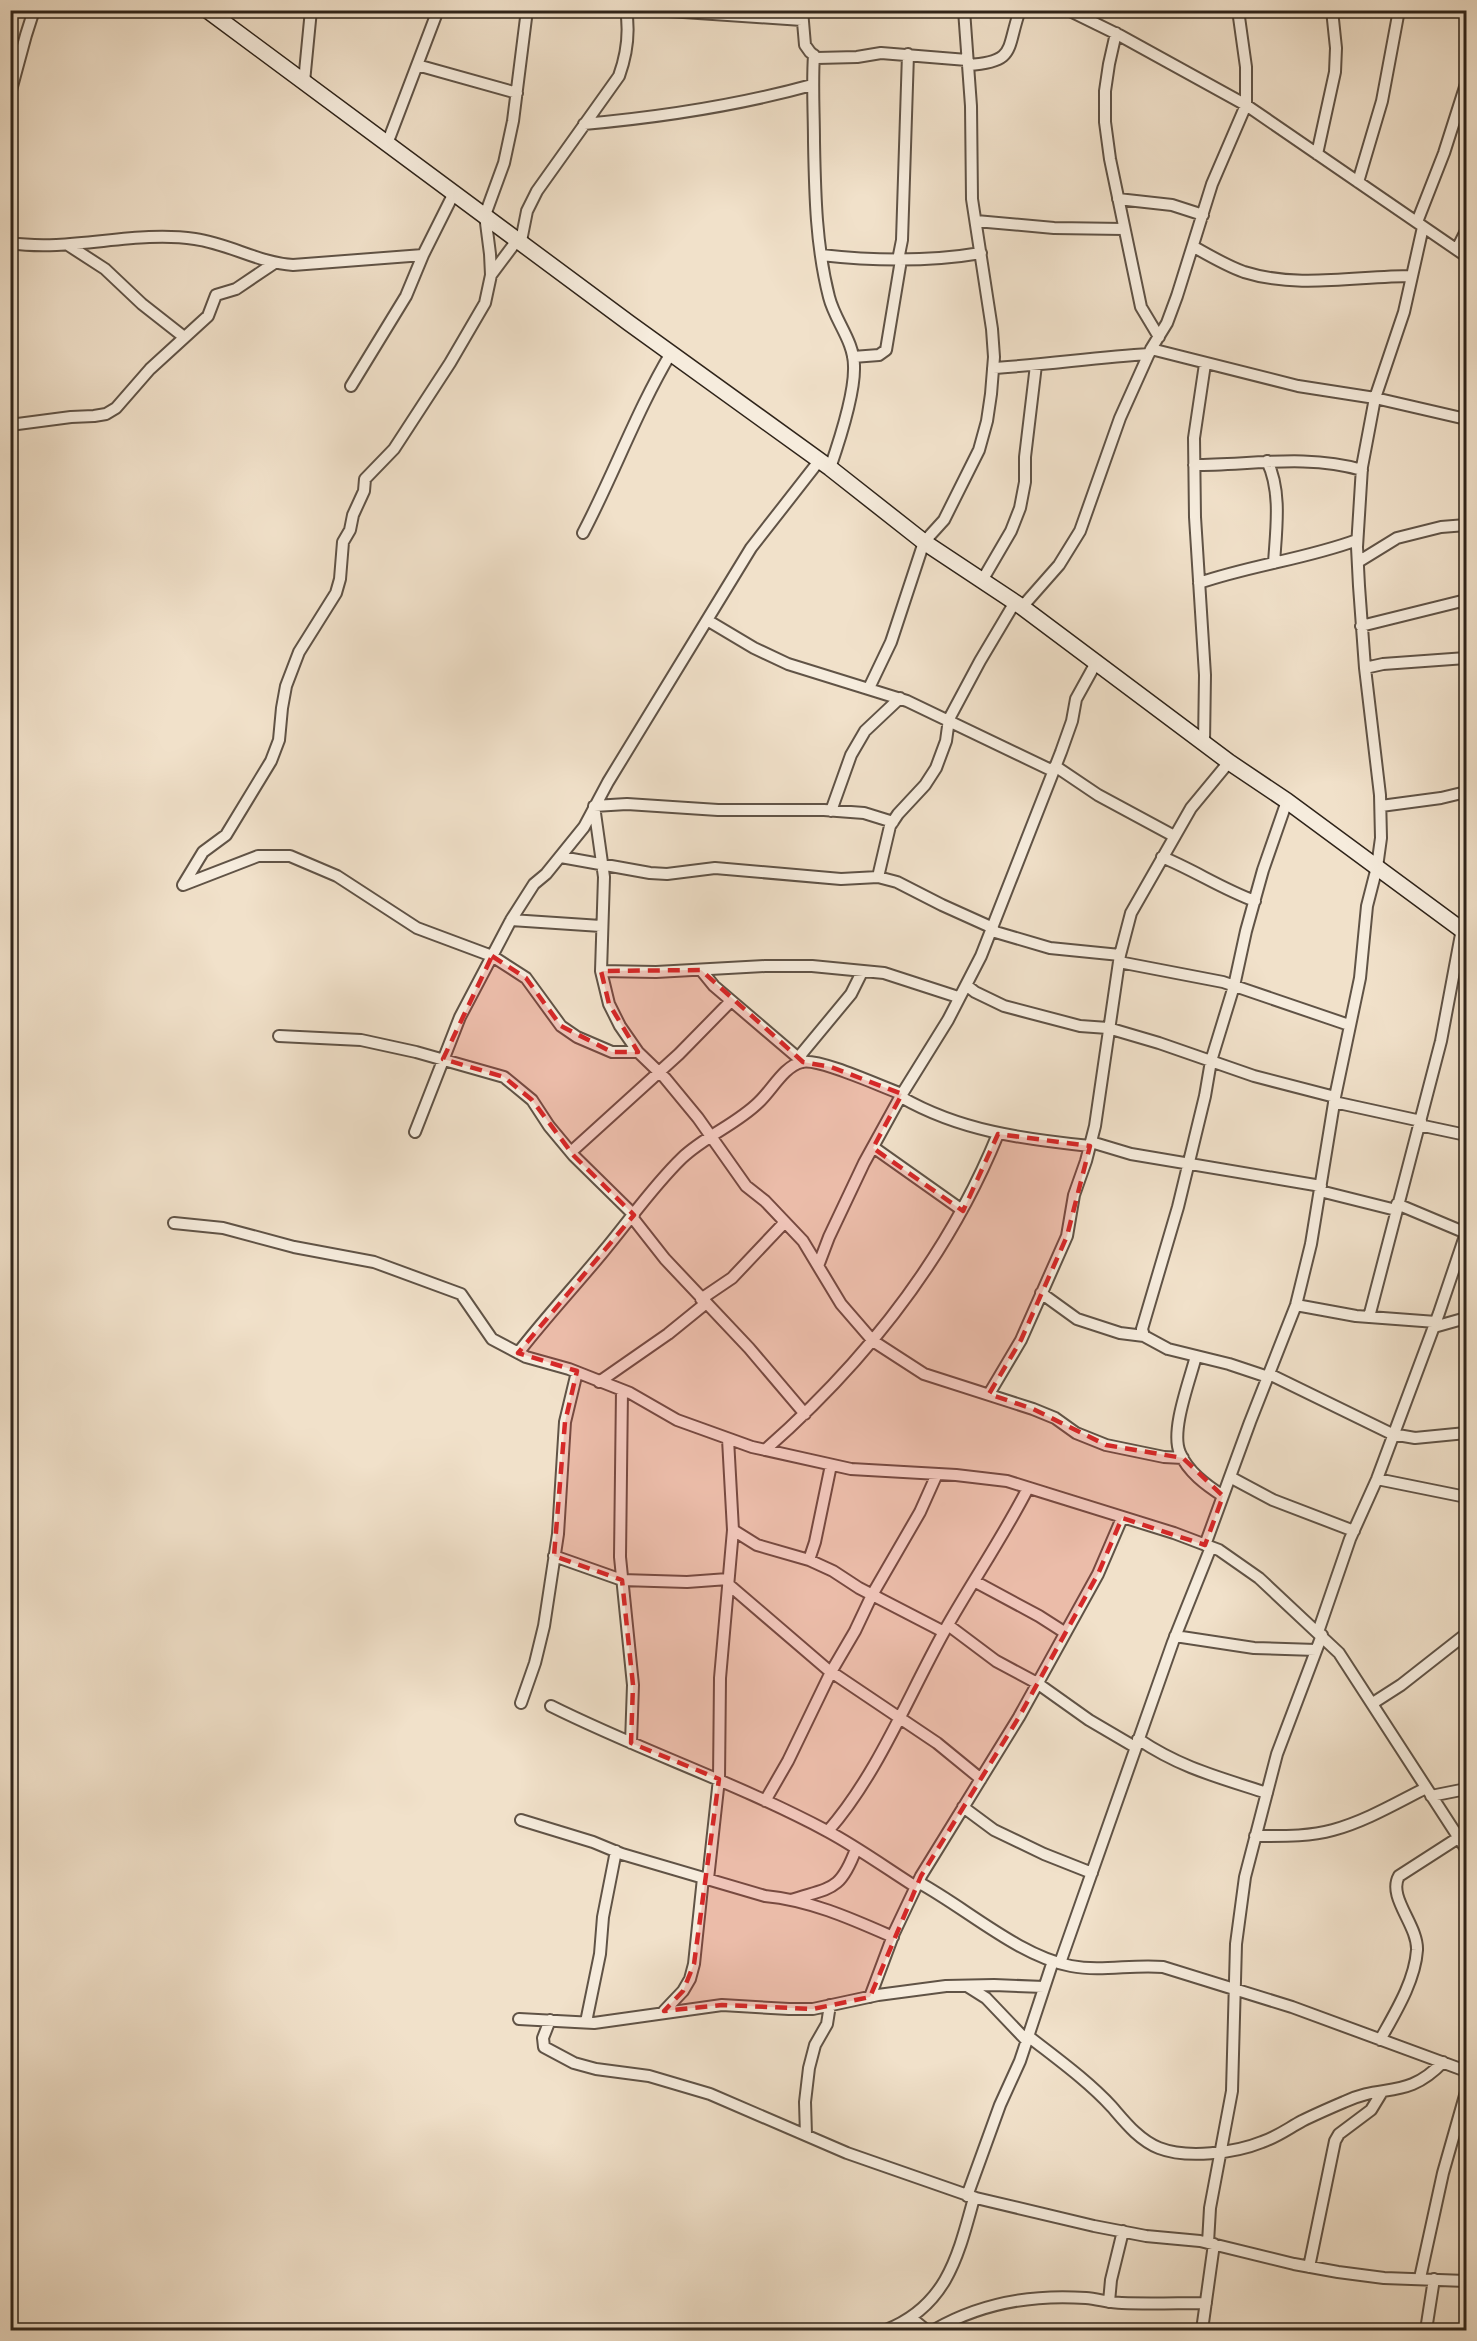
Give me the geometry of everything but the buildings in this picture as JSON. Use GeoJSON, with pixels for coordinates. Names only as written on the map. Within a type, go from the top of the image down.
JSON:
{"type":"FeatureCollection","features":[{"type":"Feature","properties":{"kind":"street"},"geometry":{"type":"LineString","coordinates":[[10,94],[34,10]]}},
{"type":"Feature","properties":{"kind":"street"},"geometry":{"type":"LineString","coordinates":[[207,10],[825,464],[924,542],[1019,604],[1228,762],[1287,801],[1464,931],[1441,1041],[1396,1207],[1370,1317]]}},
{"type":"Feature","properties":{"kind":"street"},"geometry":{"type":"LineString","coordinates":[[304,82],[311,10]]}},
{"type":"Feature","properties":{"kind":"street"},"geometry":{"type":"LineString","coordinates":[[387,144],[438,10]]}},
{"type":"Feature","properties":{"kind":"street"},"geometry":{"type":"LineString","coordinates":[[527,10],[517,93],[504,162],[485,215],[491,275],[485,303],[450,363],[394,449],[365,479],[364,491],[344,542],[336,593],[299,652],[286,686],[279,740],[270,761],[226,835],[203,852],[183,885],[258,856],[290,856],[337,876],[417,928],[492,956],[526,978],[561,1026],[577,1037],[612,1052],[638,1052]]}},
{"type":"Feature","properties":{"kind":"street"},"geometry":{"type":"LineString","coordinates":[[491,275],[519,240],[527,212],[537,191],[619,76],[626,54],[629,24],[626,10]]}},
{"type":"Feature","properties":{"kind":"street"},"geometry":{"type":"LineString","coordinates":[[654,10],[802,15],[805,45],[817,58],[857,57],[881,53],[908,54],[967,62],[996,62],[1003,58],[1009,50],[1020,10]]}},
{"type":"Feature","properties":{"kind":"street"},"geometry":{"type":"LineString","coordinates":[[869,688],[891,642],[924,542],[944,520],[978,450],[987,421],[993,368],[992,329],[972,199],[971,106],[964,10]]}},
{"type":"Feature","properties":{"kind":"street"},"geometry":{"type":"LineString","coordinates":[[1068,10],[1116,33],[1246,105],[1467,256]]}},
{"type":"Feature","properties":{"kind":"street"},"geometry":{"type":"LineString","coordinates":[[878,877],[885,844],[893,822],[925,785],[936,768],[946,741],[949,719],[980,661],[1019,604],[1059,565],[1080,531],[1120,418],[1150,352],[1167,323],[1194,247],[1212,184],[1246,105],[1246,67],[1238,10]]}},
{"type":"Feature","properties":{"kind":"street"},"geometry":{"type":"LineString","coordinates":[[1317,154],[1335,72],[1336,48],[1332,10]]}},
{"type":"Feature","properties":{"kind":"street"},"geometry":{"type":"LineString","coordinates":[[1358,182],[1382,101],[1399,10]]}},
{"type":"Feature","properties":{"kind":"street"},"geometry":{"type":"LineString","coordinates":[[1116,33],[1108,64],[1105,122],[1118,199],[1141,307],[1159,337]]}},
{"type":"Feature","properties":{"kind":"street"},"geometry":{"type":"LineString","coordinates":[[853,357],[879,355],[886,350],[902,240],[908,54]]}},
{"type":"Feature","properties":{"kind":"street"},"geometry":{"type":"LineString","coordinates":[[415,1132],[460,1017],[511,920],[534,884],[561,857],[584,827],[594,806],[751,548],[825,464],[839,442],[853,382],[853,357],[829,299],[821,255],[815,208],[812,85],[814,55]]}},
{"type":"Feature","properties":{"kind":"street"},"geometry":{"type":"LineString","coordinates":[[417,65],[517,93]]}},
{"type":"Feature","properties":{"kind":"street"},"geometry":{"type":"LineString","coordinates":[[886,2331],[911,2318],[927,2306],[945,2284],[957,2258],[970,2197],[1000,2105],[1028,2038],[1044,1987],[1092,1873],[1136,1743],[1208,1546],[1223,1496],[1296,1305],[1311,1244],[1334,1099],[1360,978],[1367,906],[1377,867],[1381,838],[1381,806],[1361,626],[1357,540],[1362,470],[1375,398],[1393,349],[1412,276],[1420,225],[1467,84]]}},
{"type":"Feature","properties":{"kind":"street"},"geometry":{"type":"LineString","coordinates":[[584,124],[644,119],[755,99],[812,85]]}},
{"type":"Feature","properties":{"kind":"street"},"geometry":{"type":"LineString","coordinates":[[351,386],[406,296],[423,255],[454,193]]}},
{"type":"Feature","properties":{"kind":"street"},"geometry":{"type":"LineString","coordinates":[[1118,199],[1172,205],[1203,215]]}},
{"type":"Feature","properties":{"kind":"street"},"geometry":{"type":"LineString","coordinates":[[976,221],[1053,228],[1124,229]]}},
{"type":"Feature","properties":{"kind":"street"},"geometry":{"type":"LineString","coordinates":[[1457,249],[1467,231]]}},
{"type":"Feature","properties":{"kind":"street"},"geometry":{"type":"LineString","coordinates":[[10,243],[35,247],[145,238],[196,239],[243,252],[273,264],[293,265],[423,255]]}},
{"type":"Feature","properties":{"kind":"street"},"geometry":{"type":"LineString","coordinates":[[68,245],[105,269],[142,304],[184,337]]}},
{"type":"Feature","properties":{"kind":"street"},"geometry":{"type":"LineString","coordinates":[[1194,247],[1245,272],[1276,278],[1330,281],[1373,276],[1412,276]]}},
{"type":"Feature","properties":{"kind":"street"},"geometry":{"type":"LineString","coordinates":[[821,255],[899,260],[956,258],[981,254]]}},
{"type":"Feature","properties":{"kind":"street"},"geometry":{"type":"LineString","coordinates":[[10,425],[105,414],[116,408],[150,369],[208,316],[216,295],[236,289],[273,264]]}},
{"type":"Feature","properties":{"kind":"street"},"geometry":{"type":"LineString","coordinates":[[993,368],[1150,352],[1298,386],[1375,398],[1467,418]]}},
{"type":"Feature","properties":{"kind":"street"},"geometry":{"type":"LineString","coordinates":[[583,533],[620,459],[641,408],[671,353]]}},
{"type":"Feature","properties":{"kind":"street"},"geometry":{"type":"LineString","coordinates":[[1204,743],[1205,675],[1195,517],[1194,438],[1205,364]]}},
{"type":"Feature","properties":{"kind":"street"},"geometry":{"type":"LineString","coordinates":[[982,579],[1011,531],[1020,508],[1025,482],[1025,457],[1036,365]]}},
{"type":"Feature","properties":{"kind":"street"},"geometry":{"type":"LineString","coordinates":[[1194,465],[1267,461],[1342,464],[1362,470]]}},
{"type":"Feature","properties":{"kind":"street"},"geometry":{"type":"LineString","coordinates":[[1267,461],[1272,471],[1275,491],[1274,563]]}},
{"type":"Feature","properties":{"kind":"street"},"geometry":{"type":"LineString","coordinates":[[1358,562],[1397,538],[1441,527],[1467,525]]}},
{"type":"Feature","properties":{"kind":"street"},"geometry":{"type":"LineString","coordinates":[[1199,583],[1227,573],[1330,550],[1357,540]]}},
{"type":"Feature","properties":{"kind":"street"},"geometry":{"type":"LineString","coordinates":[[1361,626],[1467,600]]}},
{"type":"Feature","properties":{"kind":"street"},"geometry":{"type":"LineString","coordinates":[[707,620],[754,648],[788,663],[900,698],[949,719],[1054,768],[1174,836]]}},
{"type":"Feature","properties":{"kind":"street"},"geometry":{"type":"LineString","coordinates":[[1365,668],[1383,664],[1467,658]]}},
{"type":"Feature","properties":{"kind":"street"},"geometry":{"type":"LineString","coordinates":[[818,1266],[829,1238],[873,1148],[901,1095],[948,1020],[992,929],[1072,721],[1077,699],[1097,661]]}},
{"type":"Feature","properties":{"kind":"street"},"geometry":{"type":"LineString","coordinates":[[831,811],[851,755],[865,730],[900,698]]}},
{"type":"Feature","properties":{"kind":"street"},"geometry":{"type":"LineString","coordinates":[[988,1394],[1021,1340],[1067,1236],[1074,1195],[1091,1144],[1119,959],[1131,913],[1191,808],[1228,762]]}},
{"type":"Feature","properties":{"kind":"street"},"geometry":{"type":"LineString","coordinates":[[1381,806],[1467,792]]}},
{"type":"Feature","properties":{"kind":"street"},"geometry":{"type":"LineString","coordinates":[[1144,1336],[1142,1329],[1144,1318],[1166,1254],[1205,1096],[1210,1061],[1234,986],[1255,901],[1287,801]]}},
{"type":"Feature","properties":{"kind":"street"},"geometry":{"type":"LineString","coordinates":[[594,806],[627,804],[718,810],[831,811],[864,813],[893,822]]}},
{"type":"Feature","properties":{"kind":"street"},"geometry":{"type":"LineString","coordinates":[[594,806],[604,877],[602,971],[609,1004],[620,1026],[638,1052],[659,1072],[712,1136],[746,1186],[765,1201],[803,1241],[841,1304],[873,1341],[924,1374],[1033,1409],[1055,1418],[1076,1433],[1106,1445],[1164,1457],[1183,1458]]}},
{"type":"Feature","properties":{"kind":"street"},"geometry":{"type":"LineString","coordinates":[[561,857],[650,873],[667,874],[715,868],[841,879],[878,877],[897,882],[992,929],[1050,948],[1119,959],[1234,986],[1349,1025]]}},
{"type":"Feature","properties":{"kind":"street"},"geometry":{"type":"LineString","coordinates":[[1162,857],[1255,901]]}},
{"type":"Feature","properties":{"kind":"street"},"geometry":{"type":"LineString","coordinates":[[511,920],[602,926]]}},
{"type":"Feature","properties":{"kind":"street"},"geometry":{"type":"LineString","coordinates":[[602,971],[656,972],[812,966],[895,976],[958,997]]}},
{"type":"Feature","properties":{"kind":"street"},"geometry":{"type":"LineString","coordinates":[[701,970],[732,1001],[800,1060],[831,1067],[901,1095],[943,1118],[998,1134],[1043,1142],[1091,1144],[1131,1154],[1321,1189],[1396,1207],[1466,1233],[1435,1324],[1377,1479],[1354,1531],[1316,1650],[1277,1754],[1255,1836],[1243,1888],[1236,1944],[1232,2091],[1210,2208],[1211,2243],[1203,2331]]}},
{"type":"Feature","properties":{"kind":"street"},"geometry":{"type":"LineString","coordinates":[[518,1353],[545,1318],[675,1166],[758,1103],[800,1060],[850,994],[862,972]]}},
{"type":"Feature","properties":{"kind":"street"},"geometry":{"type":"LineString","coordinates":[[966,984],[975,992],[1004,1006],[1080,1026],[1108,1028],[1254,1076],[1467,1135]]}},
{"type":"Feature","properties":{"kind":"street"},"geometry":{"type":"LineString","coordinates":[[571,1152],[659,1072],[732,1001]]}},
{"type":"Feature","properties":{"kind":"street"},"geometry":{"type":"LineString","coordinates":[[279,1036],[362,1041],[443,1059],[504,1077],[532,1100],[549,1126],[571,1152],[633,1216],[648,1239],[749,1348],[805,1414]]}},
{"type":"Feature","properties":{"kind":"street"},"geometry":{"type":"LineString","coordinates":[[765,1450],[805,1414],[873,1341],[921,1277],[962,1210],[998,1134]]}},
{"type":"Feature","properties":{"kind":"street"},"geometry":{"type":"LineString","coordinates":[[873,1148],[962,1210]]}},
{"type":"Feature","properties":{"kind":"street"},"geometry":{"type":"LineString","coordinates":[[599,1382],[668,1334],[732,1278],[785,1222]]}},
{"type":"Feature","properties":{"kind":"street"},"geometry":{"type":"LineString","coordinates":[[174,1223],[223,1228],[294,1247],[374,1262],[461,1294],[492,1339],[518,1353],[577,1372],[622,1390],[677,1420],[728,1439],[765,1450],[850,1469],[1007,1481],[1219,1550],[1259,1578],[1340,1653],[1467,1849]]}},
{"type":"Feature","properties":{"kind":"street"},"geometry":{"type":"LineString","coordinates":[[1041,1293],[1077,1319],[1120,1333],[1144,1336],[1168,1349],[1269,1375],[1392,1434],[1415,1438],[1467,1433]]}},
{"type":"Feature","properties":{"kind":"street"},"geometry":{"type":"LineString","coordinates":[[1296,1305],[1329,1313],[1435,1324],[1467,1318]]}},
{"type":"Feature","properties":{"kind":"street"},"geometry":{"type":"LineString","coordinates":[[1196,1356],[1178,1426],[1177,1441],[1183,1458],[1190,1468],[1207,1485],[1223,1496]]}},
{"type":"Feature","properties":{"kind":"street"},"geometry":{"type":"LineString","coordinates":[[521,1703],[544,1626],[558,1534],[565,1422],[577,1372]]}},
{"type":"Feature","properties":{"kind":"street"},"geometry":{"type":"LineString","coordinates":[[622,1390],[620,1557],[633,1685],[631,1743]]}},
{"type":"Feature","properties":{"kind":"street"},"geometry":{"type":"LineString","coordinates":[[664,2011],[683,1991],[690,1979],[694,1964],[719,1779],[720,1677],[733,1530],[728,1439]]}},
{"type":"Feature","properties":{"kind":"street"},"geometry":{"type":"LineString","coordinates":[[808,1560],[815,1542],[831,1465]]}},
{"type":"Feature","properties":{"kind":"street"},"geometry":{"type":"LineString","coordinates":[[765,1801],[815,1709],[831,1672],[855,1631],[872,1595],[920,1512],[937,1474]]}},
{"type":"Feature","properties":{"kind":"street"},"geometry":{"type":"LineString","coordinates":[[1230,1477],[1273,1500],[1354,1531]]}},
{"type":"Feature","properties":{"kind":"street"},"geometry":{"type":"LineString","coordinates":[[1377,1479],[1467,1497]]}},
{"type":"Feature","properties":{"kind":"street"},"geometry":{"type":"LineString","coordinates":[[828,1831],[846,1811],[899,1718],[946,1628],[999,1542],[1028,1488]]}},
{"type":"Feature","properties":{"kind":"street"},"geometry":{"type":"LineString","coordinates":[[870,1997],[892,1937],[917,1885],[1037,1683],[1098,1574],[1122,1518]]}},
{"type":"Feature","properties":{"kind":"street"},"geometry":{"type":"LineString","coordinates":[[733,1530],[757,1545],[833,1570],[872,1595],[946,1628],[1037,1683],[1089,1720],[1193,1770],[1267,1793]]}},
{"type":"Feature","properties":{"kind":"street"},"geometry":{"type":"LineString","coordinates":[[554,1556],[622,1580],[728,1582],[831,1672],[937,1743],[981,1779]]}},
{"type":"Feature","properties":{"kind":"street"},"geometry":{"type":"LineString","coordinates":[[974,1581],[1064,1632]]}},
{"type":"Feature","properties":{"kind":"street"},"geometry":{"type":"LineString","coordinates":[[1373,1704],[1467,1634]]}},
{"type":"Feature","properties":{"kind":"street"},"geometry":{"type":"LineString","coordinates":[[1175,1636],[1254,1647],[1316,1650]]}},
{"type":"Feature","properties":{"kind":"street"},"geometry":{"type":"LineString","coordinates":[[551,1706],[631,1743],[719,1779],[828,1831],[1023,1947],[1056,1962],[1099,1969],[1147,1965],[1163,1967],[1236,1989],[1467,2071]]}},
{"type":"Feature","properties":{"kind":"street"},"geometry":{"type":"LineString","coordinates":[[1255,1836],[1307,1835],[1333,1830],[1428,1792],[1467,1790]]}},
{"type":"Feature","properties":{"kind":"street"},"geometry":{"type":"LineString","coordinates":[[963,1808],[994,1830],[1044,1854],[1092,1873]]}},
{"type":"Feature","properties":{"kind":"street"},"geometry":{"type":"LineString","coordinates":[[520,1820],[765,1896],[791,1900],[846,1916],[892,1937]]}},
{"type":"Feature","properties":{"kind":"street"},"geometry":{"type":"LineString","coordinates":[[1380,2040],[1412,1975],[1417,1950],[1415,1933],[1396,1893],[1396,1882],[1400,1876],[1458,1838]]}},
{"type":"Feature","properties":{"kind":"street"},"geometry":{"type":"LineString","coordinates":[[791,1900],[833,1887],[850,1867],[856,1849]]}},
{"type":"Feature","properties":{"kind":"street"},"geometry":{"type":"LineString","coordinates":[[586,2022],[600,1954],[603,1917],[616,1851]]}},
{"type":"Feature","properties":{"kind":"street"},"geometry":{"type":"LineString","coordinates":[[519,2019],[586,2022],[722,2005],[813,2009],[870,1997],[946,1986],[1044,1987]]}},
{"type":"Feature","properties":{"kind":"street"},"geometry":{"type":"LineString","coordinates":[[967,1986],[986,1998],[1028,2038],[1066,2064],[1112,2106],[1124,2122],[1160,2148],[1220,2154],[1260,2144],[1348,2099],[1405,2088],[1417,2083],[1430,2076],[1443,2062]]}},
{"type":"Feature","properties":{"kind":"street"},"geometry":{"type":"LineString","coordinates":[[806,2135],[805,2102],[809,2068],[815,2045],[827,2024],[830,2005]]}},
{"type":"Feature","properties":{"kind":"street"},"geometry":{"type":"LineString","coordinates":[[550,2020],[543,2038],[544,2047],[574,2063],[596,2069],[650,2076],[701,2091],[847,2153],[970,2197],[1123,2231],[1211,2243],[1309,2267],[1384,2278],[1467,2281]]}},
{"type":"Feature","properties":{"kind":"street"},"geometry":{"type":"LineString","coordinates":[[1309,2267],[1335,2141],[1340,2134],[1371,2110],[1382,2092]]}},
{"type":"Feature","properties":{"kind":"street"},"geometry":{"type":"LineString","coordinates":[[1420,2278],[1443,2173],[1467,2092]]}},
{"type":"Feature","properties":{"kind":"street"},"geometry":{"type":"LineString","coordinates":[[1109,2302],[1123,2231]]}},
{"type":"Feature","properties":{"kind":"street"},"geometry":{"type":"LineString","coordinates":[[1426,2331],[1434,2279]]}},
{"type":"Feature","properties":{"kind":"street"},"geometry":{"type":"LineString","coordinates":[[934,2331],[959,2316],[990,2305],[1050,2298],[1086,2298],[1109,2302],[1206,2303]]}},
{"type":"Feature","properties":{"kind":"street"},"geometry":{"type":"LineString","coordinates":[[911,2318],[926,2331]]}},
{"type":"Feature","properties":{"kind":"highlighted area"},"geometry":{"type":"Polygon","coordinates":[[[492,956],[526,978],[561,1026],[612,1052],[638,1052],[609,1004],[601,971],[701,970],[803,1062],[831,1067],[902,1094],[873,1148],[963,1211],[998,1134],[1090,1146],[1067,1236],[1021,1340],[989,1394],[1033,1409],[1106,1445],[1183,1458],[1223,1496],[1205,1545],[1122,1518],[1098,1574],[1019,1717],[921,1876],[870,1997],[813,2009],[722,2005],[664,2011],[683,1991],[694,1964],[719,1779],[631,1743],[633,1685],[622,1580],[554,1556],[565,1422],[577,1371],[518,1353],[634,1215],[574,1156],[532,1100],[504,1077],[443,1059],[492,956]]]}}]}
